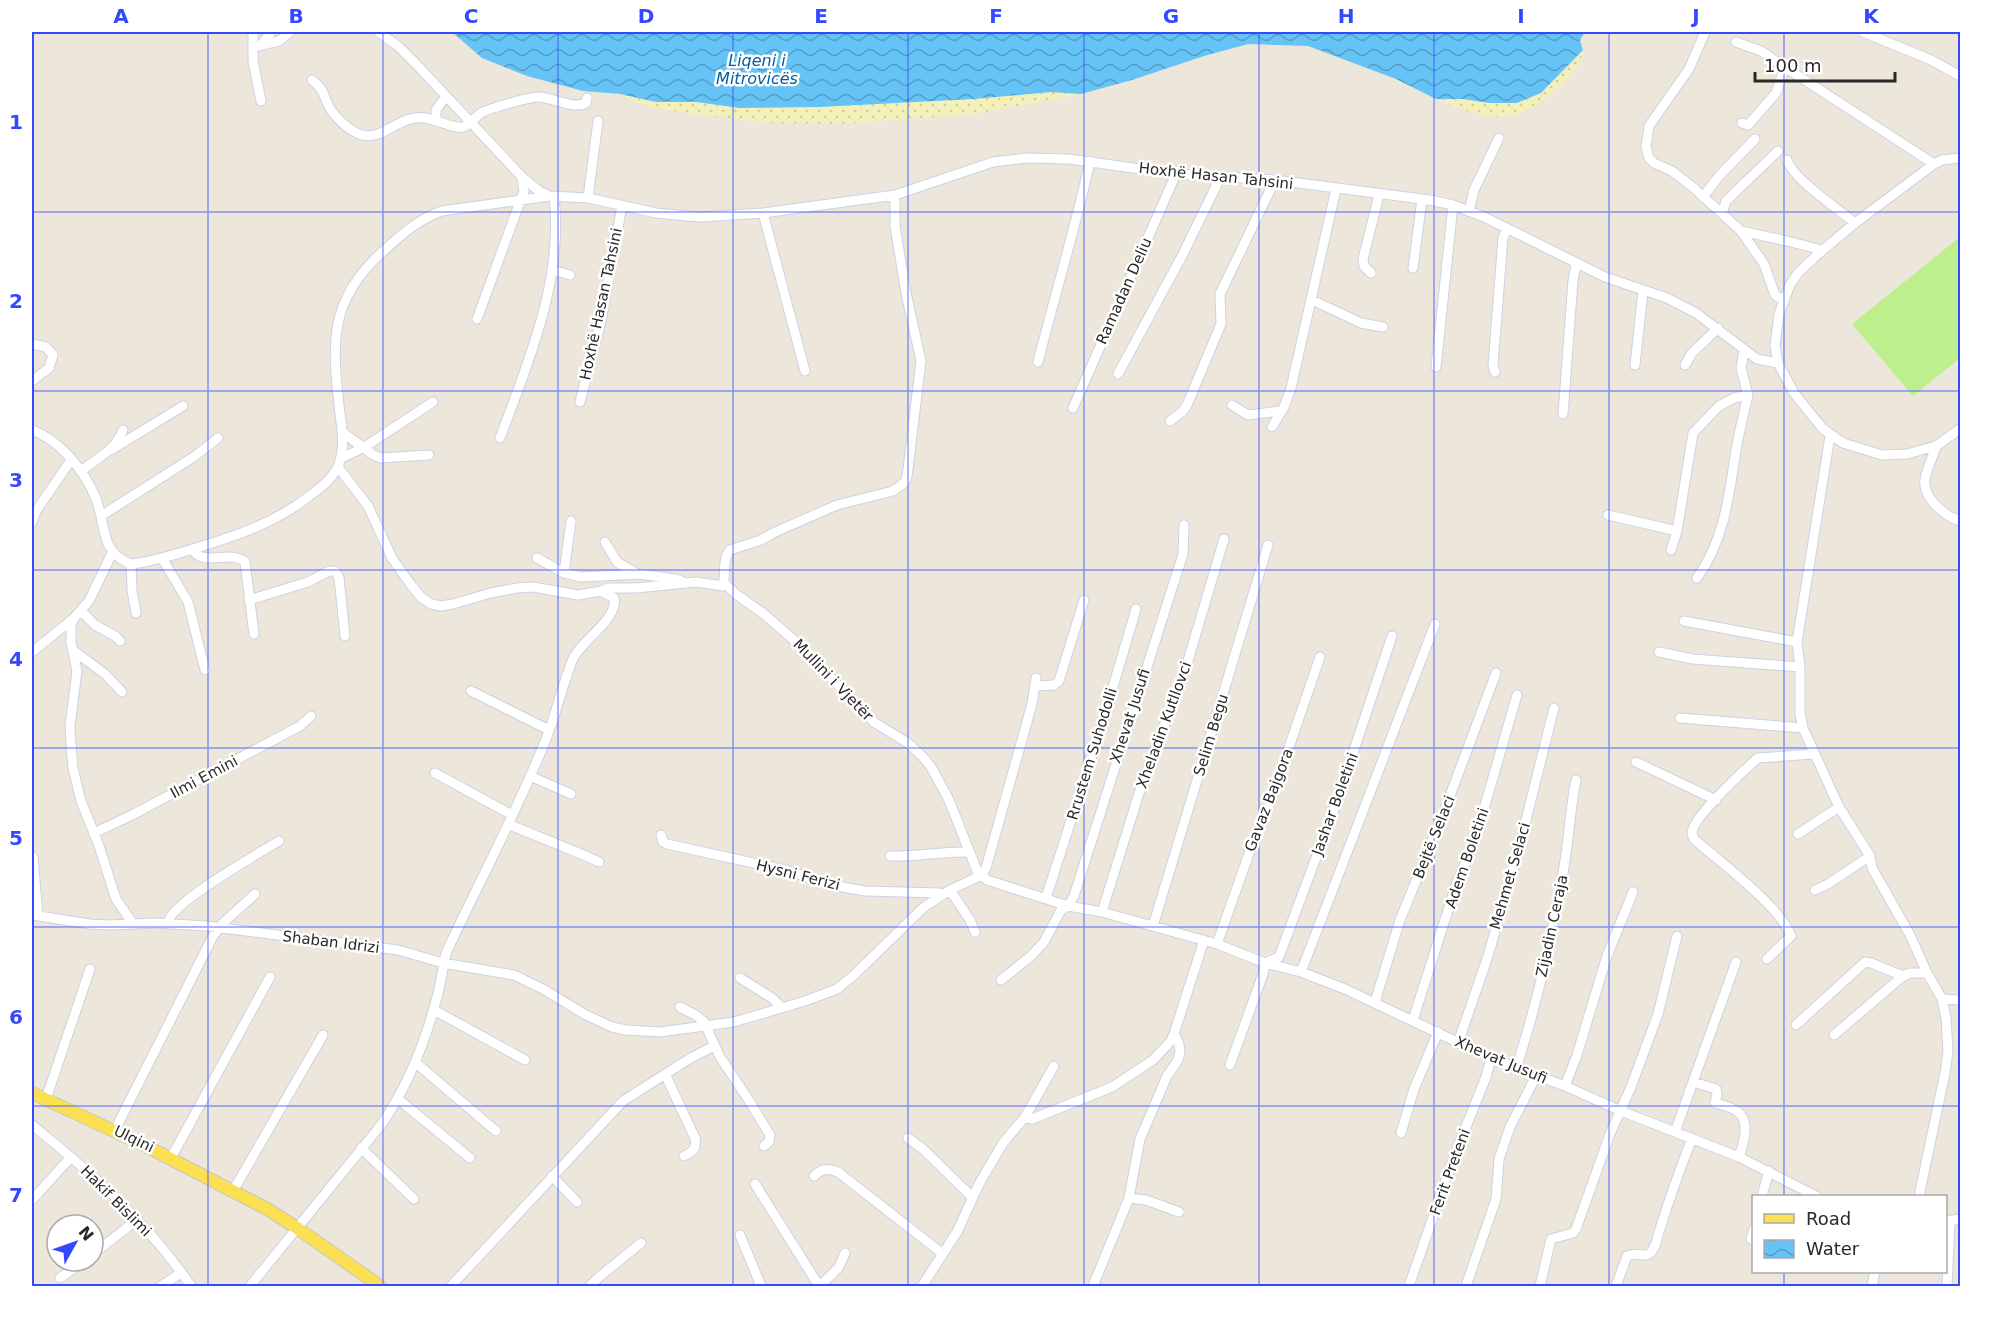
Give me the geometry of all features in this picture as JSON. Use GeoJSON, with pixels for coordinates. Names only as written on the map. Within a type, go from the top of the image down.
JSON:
{"type":"FeatureCollection","features":[{"type":"Feature","properties":{"kind":"main road","name":"Ulqini"},"geometry":{"type":"LineString","coordinates":[[32,1093],[115,1130],[233,1191],[297,1228],[380,1287]]}},
{"type":"Feature","properties":{"kind":"street"},"geometry":{"type":"LineString","coordinates":[[253,32],[257,46]]}},
{"type":"Feature","properties":{"kind":"street"},"geometry":{"type":"LineString","coordinates":[[261,101],[253,61],[257,46],[271,32]]}},
{"type":"Feature","properties":{"kind":"street"},"geometry":{"type":"LineString","coordinates":[[257,46],[272,45],[290,32]]}},
{"type":"Feature","properties":{"kind":"street"},"geometry":{"type":"LineString","coordinates":[[378,32],[398,46],[522,177],[539,191],[552,197],[557,231],[552,270],[527,368],[500,438]]}},
{"type":"Feature","properties":{"kind":"street"},"geometry":{"type":"LineString","coordinates":[[1705,32],[1689,69],[1649,126],[1646,147],[1651,160],[1672,171],[1741,231],[1764,264],[1775,295],[1784,300]]}},
{"type":"Feature","properties":{"kind":"street"},"geometry":{"type":"LineString","coordinates":[[1863,32],[1930,60],[1960,76]]}},
{"type":"Feature","properties":{"kind":"street"},"geometry":{"type":"LineString","coordinates":[[1736,42],[1761,51],[1934,164]]}},
{"type":"Feature","properties":{"kind":"street"},"geometry":{"type":"LineString","coordinates":[[1742,123],[1746,125],[1750,123],[1776,93],[1785,67]]}},
{"type":"Feature","properties":{"kind":"street"},"geometry":{"type":"LineString","coordinates":[[312,81],[324,90],[330,109],[336,116],[358,134],[372,136],[413,118],[436,119],[460,128],[466,127],[486,110],[530,98],[549,98],[580,105],[586,103],[587,98]]}},
{"type":"Feature","properties":{"kind":"street"},"geometry":{"type":"LineString","coordinates":[[436,119],[436,110],[446,96]]}},
{"type":"Feature","properties":{"kind":"street"},"geometry":{"type":"LineString","coordinates":[[588,198],[598,121]]}},
{"type":"Feature","properties":{"kind":"street"},"geometry":{"type":"LineString","coordinates":[[1469,211],[1474,190],[1499,138]]}},
{"type":"Feature","properties":{"kind":"street"},"geometry":{"type":"LineString","coordinates":[[1703,197],[1719,176],[1755,139]]}},
{"type":"Feature","properties":{"kind":"street"},"geometry":{"type":"LineString","coordinates":[[1722,214],[1726,201],[1778,152]]}},
{"type":"Feature","properties":{"kind":"street","name":"Hoxhë Hasan Tahsini"},"geometry":{"type":"LineString","coordinates":[[339,462],[342,432],[336,380],[336,336],[341,307],[354,282],[401,235],[428,216],[442,211],[521,199],[552,197],[588,198],[656,213],[703,217],[763,213],[895,195],[993,162],[1026,158],[1090,161],[1220,178],[1275,180],[1453,205],[1507,228],[1576,264],[1666,298],[1696,313],[1762,361],[1778,363]]}},
{"type":"Feature","properties":{"kind":"street"},"geometry":{"type":"LineString","coordinates":[[1960,158],[1934,164],[1855,223],[1798,273],[1784,300],[1776,327],[1775,345],[1778,363],[1794,393],[1814,420],[1830,436],[1852,446],[1882,454],[1907,454],[1936,446],[1960,429]]}},
{"type":"Feature","properties":{"kind":"street"},"geometry":{"type":"LineString","coordinates":[[1786,160],[1791,169],[1806,183],[1855,223]]}},
{"type":"Feature","properties":{"kind":"street"},"geometry":{"type":"LineString","coordinates":[[1038,362],[1077,220],[1090,161]]}},
{"type":"Feature","properties":{"kind":"street","name":"Ramadan Deliu"},"geometry":{"type":"LineString","coordinates":[[1073,408],[1176,174]]}},
{"type":"Feature","properties":{"kind":"street"},"geometry":{"type":"LineString","coordinates":[[477,320],[525,188],[522,177]]}},
{"type":"Feature","properties":{"kind":"street"},"geometry":{"type":"LineString","coordinates":[[1118,374],[1184,254],[1220,178]]}},
{"type":"Feature","properties":{"kind":"street"},"geometry":{"type":"LineString","coordinates":[[1170,421],[1183,411],[1192,394],[1221,324],[1220,294],[1275,180]]}},
{"type":"Feature","properties":{"kind":"street"},"geometry":{"type":"LineString","coordinates":[[1272,427],[1284,407],[1291,387],[1336,189]]}},
{"type":"Feature","properties":{"kind":"street"},"geometry":{"type":"LineString","coordinates":[[339,462],[368,506],[392,558],[421,597],[431,604],[441,606],[453,604],[491,593],[533,587],[579,595],[608,588],[636,588],[696,582],[721,587],[724,583],[724,563],[730,550],[761,540],[829,508],[893,491],[904,483],[913,439],[921,361],[906,293],[895,226],[895,195]]}},
{"type":"Feature","properties":{"kind":"street"},"geometry":{"type":"LineString","coordinates":[[1371,273],[1364,266],[1363,260],[1379,195]]}},
{"type":"Feature","properties":{"kind":"street"},"geometry":{"type":"LineString","coordinates":[[1413,268],[1422,199]]}},
{"type":"Feature","properties":{"kind":"street"},"geometry":{"type":"LineString","coordinates":[[1436,367],[1453,205]]}},
{"type":"Feature","properties":{"kind":"street","name":"Hoxhë Hasan Tahsini"},"geometry":{"type":"LineString","coordinates":[[580,402],[601,321],[622,206]]}},
{"type":"Feature","properties":{"kind":"street"},"geometry":{"type":"LineString","coordinates":[[763,213],[805,371]]}},
{"type":"Feature","properties":{"kind":"street"},"geometry":{"type":"LineString","coordinates":[[1495,372],[1493,365],[1503,238],[1507,228]]}},
{"type":"Feature","properties":{"kind":"street"},"geometry":{"type":"LineString","coordinates":[[1741,231],[1822,250]]}},
{"type":"Feature","properties":{"kind":"street"},"geometry":{"type":"LineString","coordinates":[[1563,414],[1576,264]]}},
{"type":"Feature","properties":{"kind":"street"},"geometry":{"type":"LineString","coordinates":[[552,270],[570,274]]}},
{"type":"Feature","properties":{"kind":"street"},"geometry":{"type":"LineString","coordinates":[[1635,365],[1643,291]]}},
{"type":"Feature","properties":{"kind":"street"},"geometry":{"type":"LineString","coordinates":[[1312,300],[1361,323],[1383,327]]}},
{"type":"Feature","properties":{"kind":"street"},"geometry":{"type":"LineString","coordinates":[[1685,365],[1692,353],[1718,328]]}},
{"type":"Feature","properties":{"kind":"street"},"geometry":{"type":"LineString","coordinates":[[32,344],[46,346],[53,355],[49,368],[32,381]]}},
{"type":"Feature","properties":{"kind":"street"},"geometry":{"type":"LineString","coordinates":[[1696,578],[1711,553],[1729,501],[1736,450],[1748,395],[1742,368],[1744,350]]}},
{"type":"Feature","properties":{"kind":"street"},"geometry":{"type":"LineString","coordinates":[[1671,550],[1677,531],[1693,433],[1719,406],[1748,395]]}},
{"type":"Feature","properties":{"kind":"street"},"geometry":{"type":"LineString","coordinates":[[32,430],[47,436],[81,471],[96,498],[105,536],[112,553],[131,564],[162,558],[234,537],[273,520],[303,502],[324,485],[339,462],[433,402]]}},
{"type":"Feature","properties":{"kind":"street"},"geometry":{"type":"LineString","coordinates":[[1232,405],[1248,415],[1280,411]]}},
{"type":"Feature","properties":{"kind":"street"},"geometry":{"type":"LineString","coordinates":[[81,471],[183,406]]}},
{"type":"Feature","properties":{"kind":"street"},"geometry":{"type":"LineString","coordinates":[[111,450],[123,430]]}},
{"type":"Feature","properties":{"kind":"street"},"geometry":{"type":"LineString","coordinates":[[342,432],[372,454],[388,458],[429,455]]}},
{"type":"Feature","properties":{"kind":"street"},"geometry":{"type":"LineString","coordinates":[[1830,436],[1797,642],[1800,666],[1800,714],[1803,728],[1839,807],[1870,855],[1872,868],[1910,935],[1926,973],[1942,999],[1948,1051],[1919,1195]]}},
{"type":"Feature","properties":{"kind":"street"},"geometry":{"type":"LineString","coordinates":[[101,516],[195,456],[218,438]]}},
{"type":"Feature","properties":{"kind":"street"},"geometry":{"type":"LineString","coordinates":[[1936,446],[1924,481],[1926,490],[1938,507],[1960,521]]}},
{"type":"Feature","properties":{"kind":"street"},"geometry":{"type":"LineString","coordinates":[[32,522],[36,511],[71,460]]}},
{"type":"Feature","properties":{"kind":"street"},"geometry":{"type":"LineString","coordinates":[[1608,515],[1677,531]]}},
{"type":"Feature","properties":{"kind":"street"},"geometry":{"type":"LineString","coordinates":[[564,573],[571,520]]}},
{"type":"Feature","properties":{"kind":"street","name":"Xhevat Jusufi"},"geometry":{"type":"LineString","coordinates":[[1001,980],[1044,942],[1061,910],[1068,906],[1074,896],[1183,554],[1184,525]]}},
{"type":"Feature","properties":{"kind":"street","name":"Xheladin Kutllovci"},"geometry":{"type":"LineString","coordinates":[[1102,912],[1140,790],[1187,664],[1224,539]]}},
{"type":"Feature","properties":{"kind":"street"},"geometry":{"type":"LineString","coordinates":[[605,542],[617,562],[639,574]]}},
{"type":"Feature","properties":{"kind":"street","name":"Selim Begu"},"geometry":{"type":"LineString","coordinates":[[1153,926],[1268,545]]}},
{"type":"Feature","properties":{"kind":"street"},"geometry":{"type":"LineString","coordinates":[[192,549],[198,556],[243,559],[254,634]]}},
{"type":"Feature","properties":{"kind":"street"},"geometry":{"type":"LineString","coordinates":[[112,553],[101,579],[71,629],[77,671],[70,726],[73,768],[81,801],[116,899],[133,924]]}},
{"type":"Feature","properties":{"kind":"street"},"geometry":{"type":"LineString","coordinates":[[162,558],[188,602],[205,670]]}},
{"type":"Feature","properties":{"kind":"street"},"geometry":{"type":"LineString","coordinates":[[537,558],[564,573],[590,578],[608,574],[639,574],[676,579],[685,583]]}},
{"type":"Feature","properties":{"kind":"street"},"geometry":{"type":"LineString","coordinates":[[131,564],[136,613]]}},
{"type":"Feature","properties":{"kind":"street"},"geometry":{"type":"LineString","coordinates":[[249,600],[308,582],[329,571],[335,572],[339,578],[345,636]]}},
{"type":"Feature","properties":{"kind":"street","name":"Mullini i Vjetër"},"geometry":{"type":"LineString","coordinates":[[724,583],[796,642],[875,723],[908,743],[923,757],[935,773],[949,800],[977,871],[982,875]]}},
{"type":"Feature","properties":{"kind":"street"},"geometry":{"type":"LineString","coordinates":[[250,1287],[381,1125],[398,1099],[416,1063],[434,1010],[443,963],[530,777],[573,657],[605,621],[614,607],[614,598],[601,591]]}},
{"type":"Feature","properties":{"kind":"street"},"geometry":{"type":"LineString","coordinates":[[982,875],[993,845],[1036,682],[1054,685],[1059,681],[1084,600]]}},
{"type":"Feature","properties":{"kind":"street","name":"Rrustem Suhodolli"},"geometry":{"type":"LineString","coordinates":[[1046,898],[1136,609]]}},
{"type":"Feature","properties":{"kind":"street"},"geometry":{"type":"LineString","coordinates":[[78,615],[116,636],[120,641]]}},
{"type":"Feature","properties":{"kind":"street"},"geometry":{"type":"LineString","coordinates":[[32,652],[78,615]]}},
{"type":"Feature","properties":{"kind":"street"},"geometry":{"type":"LineString","coordinates":[[1684,621],[1797,642]]}},
{"type":"Feature","properties":{"kind":"street"},"geometry":{"type":"LineString","coordinates":[[1301,972],[1435,624]]}},
{"type":"Feature","properties":{"kind":"street","name":"Jashar Boletini"},"geometry":{"type":"LineString","coordinates":[[1265,963],[1279,957],[1336,804],[1392,636]]}},
{"type":"Feature","properties":{"kind":"street"},"geometry":{"type":"LineString","coordinates":[[74,651],[105,674],[122,692]]}},
{"type":"Feature","properties":{"kind":"street"},"geometry":{"type":"LineString","coordinates":[[1659,652],[1694,659],[1800,666]]}},
{"type":"Feature","properties":{"kind":"street","name":"Gavaz Bajgora"},"geometry":{"type":"LineString","coordinates":[[1217,944],[1258,828],[1268,808],[1320,657]]}},
{"type":"Feature","properties":{"kind":"street","name":"Bejtë Selaci"},"geometry":{"type":"LineString","coordinates":[[1375,1002],[1400,920],[1442,817],[1496,673]]}},
{"type":"Feature","properties":{"kind":"street"},"geometry":{"type":"LineString","coordinates":[[476,690],[550,726]]}},
{"type":"Feature","properties":{"kind":"street","name":"Adem Boletini"},"geometry":{"type":"LineString","coordinates":[[1413,1020],[1457,882],[1474,843],[1517,695]]}},
{"type":"Feature","properties":{"kind":"street","name":"Mehmet Selaci"},"geometry":{"type":"LineString","coordinates":[[1458,1043],[1488,956],[1517,856],[1554,708]]}},
{"type":"Feature","properties":{"kind":"street","name":"Ilmi Emini"},"geometry":{"type":"LineString","coordinates":[[93,833],[132,815],[300,726],[310,716]]}},
{"type":"Feature","properties":{"kind":"street"},"geometry":{"type":"LineString","coordinates":[[1680,718],[1803,728]]}},
{"type":"Feature","properties":{"kind":"street"},"geometry":{"type":"LineString","coordinates":[[1767,959],[1791,936],[1784,923],[1748,885],[1693,837],[1695,825],[1716,800],[1758,758],[1814,754]]}},
{"type":"Feature","properties":{"kind":"street"},"geometry":{"type":"LineString","coordinates":[[1636,762],[1716,800]]}},
{"type":"Feature","properties":{"kind":"street"},"geometry":{"type":"LineString","coordinates":[[435,773],[543,839],[565,846],[599,862]]}},
{"type":"Feature","properties":{"kind":"street"},"geometry":{"type":"LineString","coordinates":[[530,777],[571,794]]}},
{"type":"Feature","properties":{"kind":"street","name":"Zijadin Ceraja"},"geometry":{"type":"LineString","coordinates":[[1516,1069],[1533,1016],[1556,911],[1576,780]]}},
{"type":"Feature","properties":{"kind":"street"},"geometry":{"type":"LineString","coordinates":[[1798,834],[1839,807]]}},
{"type":"Feature","properties":{"kind":"street","name":"Hysni Ferizi"},"geometry":{"type":"LineString","coordinates":[[661,836],[663,842],[667,844],[784,870],[837,886],[865,891],[946,892]]}},
{"type":"Feature","properties":{"kind":"street"},"geometry":{"type":"LineString","coordinates":[[168,923],[170,915],[185,902],[279,841]]}},
{"type":"Feature","properties":{"kind":"street"},"geometry":{"type":"LineString","coordinates":[[890,856],[969,852]]}},
{"type":"Feature","properties":{"kind":"street"},"geometry":{"type":"LineString","coordinates":[[1815,890],[1828,885],[1870,855]]}},
{"type":"Feature","properties":{"kind":"street","name":"Shaban Idrizi"},"geometry":{"type":"LineString","coordinates":[[33,857],[35,916],[90,924],[168,923],[218,928],[398,950],[443,963]]}},
{"type":"Feature","properties":{"kind":"street","name":"Xhevat Jusufi"},"geometry":{"type":"LineString","coordinates":[[982,875],[995,884],[1068,906],[1102,912],[1204,940],[1265,963],[1301,972],[1375,1002],[1516,1069],[1565,1086],[1621,1111],[1739,1157],[1812,1195]]}},
{"type":"Feature","properties":{"kind":"street","name":"Hysni Ferizi"},"geometry":{"type":"LineString","coordinates":[[443,963],[513,975],[612,1027],[660,1032],[706,1027],[734,1022],[837,989],[924,907],[946,892],[982,875]]}},
{"type":"Feature","properties":{"kind":"street"},"geometry":{"type":"LineString","coordinates":[[946,892],[970,920],[975,932]]}},
{"type":"Feature","properties":{"kind":"street"},"geometry":{"type":"LineString","coordinates":[[1565,1086],[1577,1055],[1607,956],[1633,892]]}},
{"type":"Feature","properties":{"kind":"street"},"geometry":{"type":"LineString","coordinates":[[115,1130],[218,928],[255,894]]}},
{"type":"Feature","properties":{"kind":"street"},"geometry":{"type":"LineString","coordinates":[[1540,1287],[1551,1239],[1573,1233],[1576,1229],[1610,1134],[1658,1014],[1677,936]]}},
{"type":"Feature","properties":{"kind":"street"},"geometry":{"type":"LineString","coordinates":[[1025,1117],[1030,1119],[1054,1111],[1112,1087],[1153,1060],[1171,1041],[1174,1034],[1204,940]]}},
{"type":"Feature","properties":{"kind":"street"},"geometry":{"type":"LineString","coordinates":[[1675,1132],[1736,962]]}},
{"type":"Feature","properties":{"kind":"street"},"geometry":{"type":"LineString","coordinates":[[1796,1025],[1865,962],[1903,976]]}},
{"type":"Feature","properties":{"kind":"street"},"geometry":{"type":"LineString","coordinates":[[1230,1065],[1265,963]]}},
{"type":"Feature","properties":{"kind":"street"},"geometry":{"type":"LineString","coordinates":[[46,1099],[90,969]]}},
{"type":"Feature","properties":{"kind":"street"},"geometry":{"type":"LineString","coordinates":[[1834,1035],[1903,976],[1910,973],[1926,973]]}},
{"type":"Feature","properties":{"kind":"street"},"geometry":{"type":"LineString","coordinates":[[171,1158],[270,977]]}},
{"type":"Feature","properties":{"kind":"street"},"geometry":{"type":"LineString","coordinates":[[740,978],[772,998],[782,1008]]}},
{"type":"Feature","properties":{"kind":"street"},"geometry":{"type":"LineString","coordinates":[[1942,999],[1960,1000]]}},
{"type":"Feature","properties":{"kind":"street"},"geometry":{"type":"LineString","coordinates":[[680,1006],[702,1019],[714,1046],[770,1136],[769,1142],[764,1146]]}},
{"type":"Feature","properties":{"kind":"street"},"geometry":{"type":"LineString","coordinates":[[434,1010],[525,1060]]}},
{"type":"Feature","properties":{"kind":"street"},"geometry":{"type":"LineString","coordinates":[[1401,1134],[1414,1089],[1438,1032]]}},
{"type":"Feature","properties":{"kind":"street"},"geometry":{"type":"LineString","coordinates":[[1093,1287],[1129,1198],[1140,1139],[1167,1076],[1178,1060],[1179,1044],[1174,1034]]}},
{"type":"Feature","properties":{"kind":"street"},"geometry":{"type":"LineString","coordinates":[[233,1191],[322,1035]]}},
{"type":"Feature","properties":{"kind":"street"},"geometry":{"type":"LineString","coordinates":[[451,1287],[623,1101],[714,1046]]}},
{"type":"Feature","properties":{"kind":"street","name":"Ferit Preteni"},"geometry":{"type":"LineString","coordinates":[[1409,1287],[1491,1058]]}},
{"type":"Feature","properties":{"kind":"street"},"geometry":{"type":"LineString","coordinates":[[416,1063],[496,1131]]}},
{"type":"Feature","properties":{"kind":"street"},"geometry":{"type":"LineString","coordinates":[[922,1287],[957,1232],[972,1197],[1003,1143],[1025,1117],[1054,1066]]}},
{"type":"Feature","properties":{"kind":"street"},"geometry":{"type":"LineString","coordinates":[[665,1074],[695,1138],[694,1150],[684,1156]]}},
{"type":"Feature","properties":{"kind":"street"},"geometry":{"type":"LineString","coordinates":[[1466,1287],[1496,1200],[1499,1159],[1510,1127],[1536,1076]]}},
{"type":"Feature","properties":{"kind":"street"},"geometry":{"type":"LineString","coordinates":[[1692,1082],[1716,1089],[1715,1103],[1738,1112],[1742,1117],[1745,1128],[1739,1157]]}},
{"type":"Feature","properties":{"kind":"street"},"geometry":{"type":"LineString","coordinates":[[398,1099],[470,1158]]}},
{"type":"Feature","properties":{"kind":"street","name":"Hakif Bislimi"},"geometry":{"type":"LineString","coordinates":[[32,1125],[71,1157],[138,1219],[191,1287]]}},
{"type":"Feature","properties":{"kind":"street"},"geometry":{"type":"LineString","coordinates":[[908,1138],[930,1155],[972,1197]]}},
{"type":"Feature","properties":{"kind":"street"},"geometry":{"type":"LineString","coordinates":[[1616,1287],[1626,1256],[1633,1253],[1646,1255],[1656,1244],[1669,1198],[1692,1138]]}},
{"type":"Feature","properties":{"kind":"street"},"geometry":{"type":"LineString","coordinates":[[361,1148],[414,1199]]}},
{"type":"Feature","properties":{"kind":"street"},"geometry":{"type":"LineString","coordinates":[[32,1200],[71,1157]]}},
{"type":"Feature","properties":{"kind":"street"},"geometry":{"type":"LineString","coordinates":[[814,1176],[821,1169],[838,1172],[943,1254]]}},
{"type":"Feature","properties":{"kind":"street"},"geometry":{"type":"LineString","coordinates":[[1763,1195],[1769,1172]]}},
{"type":"Feature","properties":{"kind":"street"},"geometry":{"type":"LineString","coordinates":[[552,1176],[577,1203]]}},
{"type":"Feature","properties":{"kind":"street"},"geometry":{"type":"LineString","coordinates":[[755,1184],[819,1287],[838,1267],[845,1253]]}},
{"type":"Feature","properties":{"kind":"street"},"geometry":{"type":"LineString","coordinates":[[1129,1198],[1146,1200],[1179,1212]]}},
{"type":"Feature","properties":{"kind":"street"},"geometry":{"type":"LineString","coordinates":[[105,1245],[138,1219]]}},
{"type":"Feature","properties":{"kind":"street"},"geometry":{"type":"LineString","coordinates":[[1947,1287],[1948,1221],[1960,1219]]}},
{"type":"Feature","properties":{"kind":"street"},"geometry":{"type":"LineString","coordinates":[[740,1235],[761,1287]]}},
{"type":"Feature","properties":{"kind":"street"},"geometry":{"type":"LineString","coordinates":[[590,1287],[598,1276],[641,1243]]}},
{"type":"Feature","properties":{"kind":"street"},"geometry":{"type":"LineString","coordinates":[[60,1278],[67,1273]]}},
{"type":"Feature","properties":{"kind":"street"},"geometry":{"type":"LineString","coordinates":[[161,1287],[182,1273]]}},
{"type":"Feature","properties":{"kind":"sand"},"geometry":{"type":"Polygon","coordinates":[[[1583,50],[1577,66],[1562,83],[1528,110],[1514,115],[1485,116],[1436,99],[1463,99],[1489,103],[1565,71],[1583,50]]]}},
{"type":"Feature","properties":{"kind":"sand"},"geometry":{"type":"Polygon","coordinates":[[[1051,92],[1081,94],[975,114],[836,124],[771,123],[694,114],[653,108],[620,94],[656,102],[696,102],[740,108],[819,107],[1051,92]]]}},
{"type":"Feature","properties":{"kind":"green space"},"geometry":{"type":"Polygon","coordinates":[[[1960,237],[1960,358],[1913,396],[1852,324],[1960,237]]]}},
{"type":"Feature","properties":{"kind":"water","name":"Liqeni i Mitrovicës"},"geometry":{"type":"Polygon","coordinates":[[[452,32],[1585,32],[1580,40],[1583,50],[1541,93],[1517,103],[1436,99],[1396,79],[1308,46],[1248,44],[1081,94],[1051,92],[974,99],[819,107],[740,108],[696,102],[656,102],[620,94],[583,91],[527,76],[482,58],[452,32]]]}}]}
